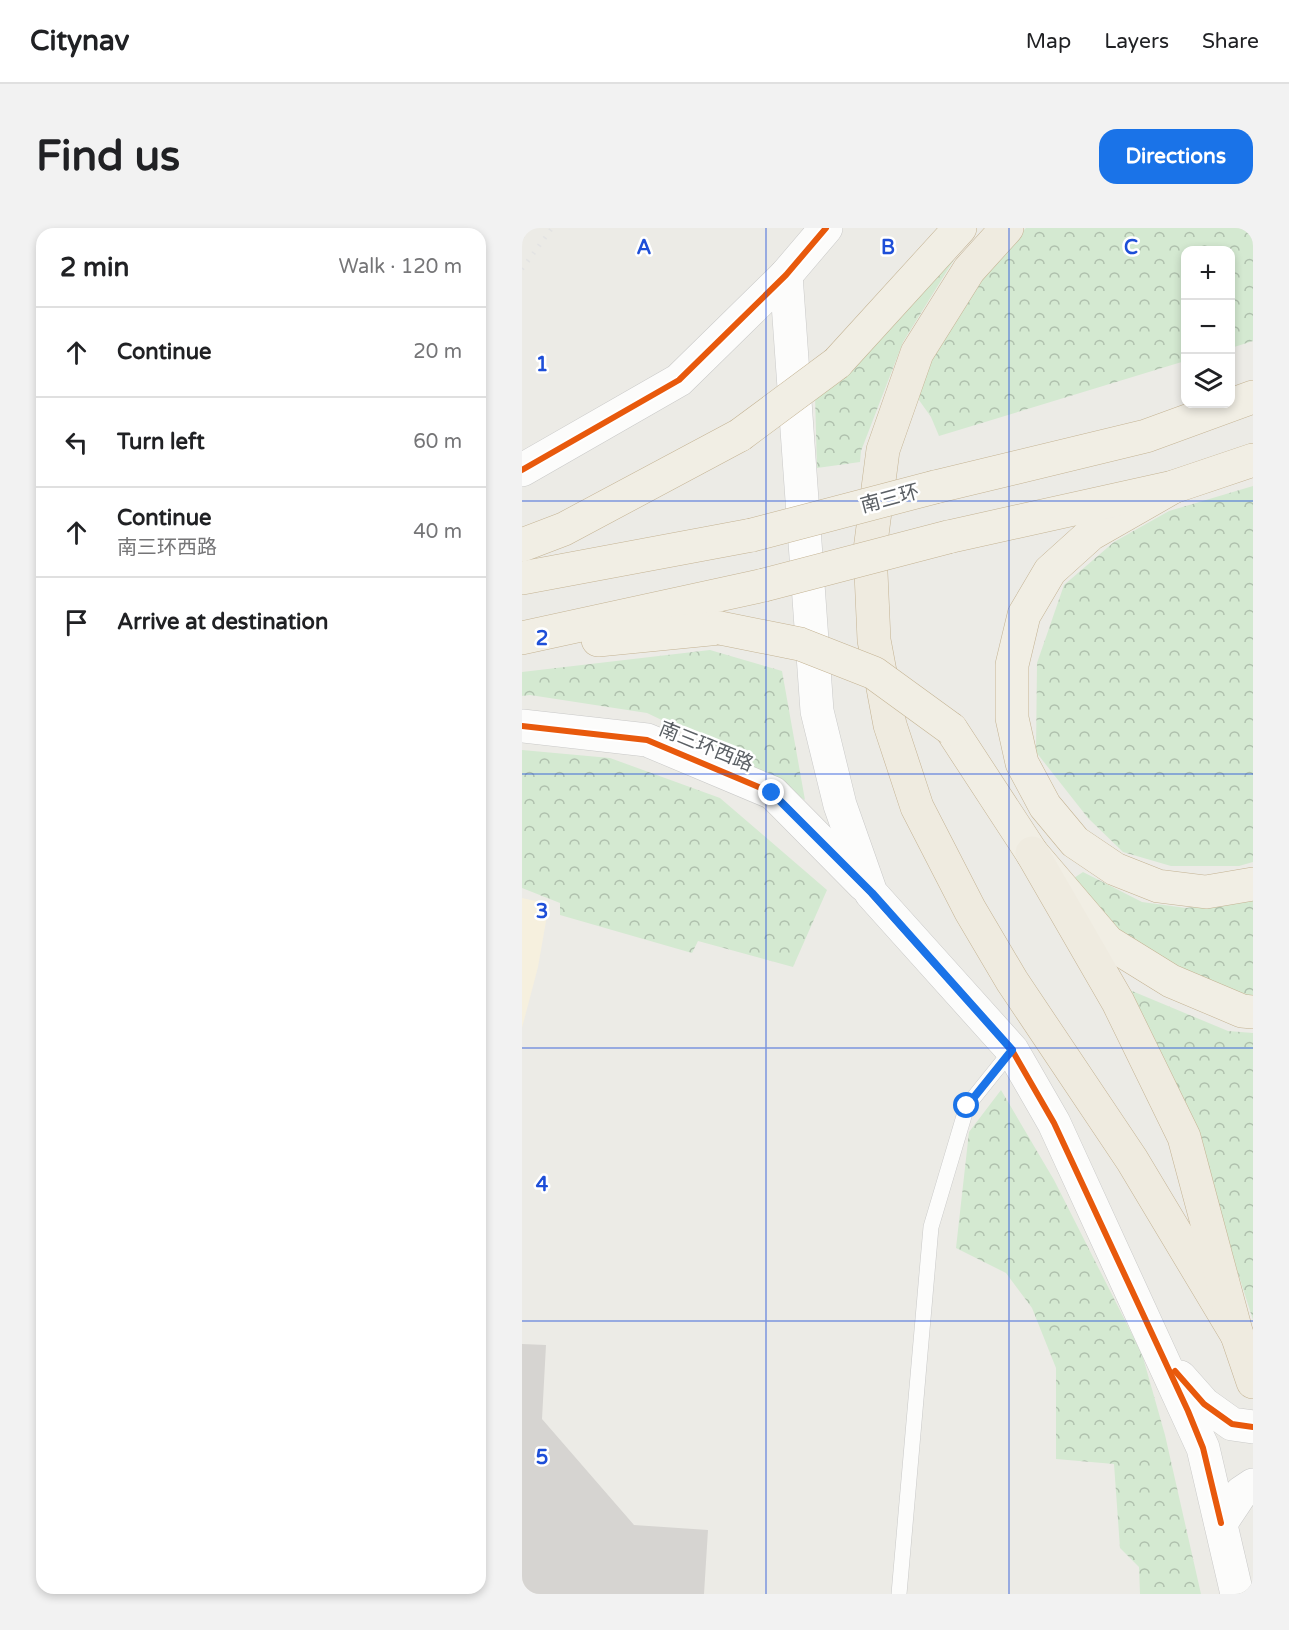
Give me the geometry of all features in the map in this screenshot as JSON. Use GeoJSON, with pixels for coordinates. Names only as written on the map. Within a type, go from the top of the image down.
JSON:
{"type":"FeatureCollection","features":[{"type":"Feature","properties":{"kind":"highway"},"geometry":{"type":"LineString","coordinates":[[522,545],[564,529],[740,435],[837,363],[960,228]]}},
{"type":"Feature","properties":{"kind":"highway"},"geometry":{"type":"LineString","coordinates":[[1007,228],[969,270],[917,352],[883,450],[870,550],[874,640],[890,725],[917,807],[970,910],[1012,981],[1132,1160],[1237,1335]]}},
{"type":"Feature","properties":{"kind":"highway","name":"南三环"},"geometry":{"type":"LineString","coordinates":[[522,578],[752,535],[935,487],[1146,436],[1253,397]]}},
{"type":"Feature","properties":{"kind":"highway"},"geometry":{"type":"LineString","coordinates":[[522,638],[764,585],[948,537],[1173,486],[1253,460]]}},
{"type":"Feature","properties":{"kind":"highway"},"geometry":{"type":"LineString","coordinates":[[1173,486],[1091,534],[1050,571],[1024,615],[1012,665],[1012,718],[1022,763],[1045,806],[1075,842],[1116,869],[1158,886],[1206,892],[1253,884]]}},
{"type":"Feature","properties":{"kind":"highway"},"geometry":{"type":"LineString","coordinates":[[522,648],[720,628],[800,644],[874,673],[951,729],[1032,853],[1118,1002],[1184,1137],[1237,1335],[1253,1382]]}},
{"type":"Feature","properties":{"kind":"highway"},"geometry":{"type":"LineString","coordinates":[[1032,853],[1108,942],[1171,981],[1242,1011],[1253,1012]]}},
{"type":"Feature","properties":{"kind":"street"},"geometry":{"type":"LineString","coordinates":[[522,471],[679,380],[786,275],[826,228]]}},
{"type":"Feature","properties":{"kind":"street"},"geometry":{"type":"LineString","coordinates":[[786,275],[818,711],[840,805],[872,893]]}},
{"type":"Feature","properties":{"kind":"street","name":"南三环西路"},"geometry":{"type":"LineString","coordinates":[[522,726],[647,740],[772,793],[872,893],[1012,1050],[1054,1123],[1203,1448],[1237,1594]]}},
{"type":"Feature","properties":{"kind":"street"},"geometry":{"type":"LineString","coordinates":[[1163,1358],[1204,1404],[1232,1424],[1253,1427]]}},
{"type":"Feature","properties":{"kind":"street"},"geometry":{"type":"LineString","coordinates":[[1221,1523],[1241,1493],[1253,1485]]}},
{"type":"Feature","properties":{"kind":"lane"},"geometry":{"type":"LineString","coordinates":[[899,1594],[931,1227],[967,1106],[1012,1050]]}},
{"type":"Feature","properties":{"kind":"shaded area"},"geometry":{"type":"Polygon","coordinates":[[[522,898],[549,904],[538,967],[522,1028],[522,898]]]}},
{"type":"Feature","properties":{"kind":"green space"},"geometry":{"type":"Polygon","coordinates":[[[1026,228],[1253,228],[1253,341],[1235,347],[1235,246],[1181,246],[1181,362],[939,436],[931,417],[914,393],[970,283],[1026,228]]]}},
{"type":"Feature","properties":{"kind":"green space"},"geometry":{"type":"Polygon","coordinates":[[[963,245],[903,342],[861,451],[860,462],[817,468],[815,395],[963,245]]]}},
{"type":"Feature","properties":{"kind":"green space"},"geometry":{"type":"Polygon","coordinates":[[[1253,486],[1253,862],[1239,866],[1171,866],[1123,852],[1088,818],[1036,752],[1037,663],[1064,585],[1114,542],[1169,511],[1253,486]]]}},
{"type":"Feature","properties":{"kind":"green space"},"geometry":{"type":"Polygon","coordinates":[[[710,650],[782,671],[805,800],[729,752],[647,713],[530,695],[522,696],[522,672],[710,650]]]}},
{"type":"Feature","properties":{"kind":"green space"},"geometry":{"type":"Polygon","coordinates":[[[522,750],[610,758],[720,798],[827,890],[793,967],[698,941],[692,953],[560,915],[560,903],[522,888],[522,750]]]}},
{"type":"Feature","properties":{"kind":"green space"},"geometry":{"type":"Polygon","coordinates":[[[1083,872],[1142,902],[1186,908],[1253,899],[1253,1000],[1151,959],[1088,907],[1071,880],[1083,872]]]}},
{"type":"Feature","properties":{"kind":"green space"},"geometry":{"type":"Polygon","coordinates":[[[1120,986],[1228,1031],[1253,1033],[1253,1320],[1205,1170],[1120,986]]]}},
{"type":"Feature","properties":{"kind":"green space"},"geometry":{"type":"Polygon","coordinates":[[[1001,1090],[1054,1180],[1142,1354],[1165,1435],[1201,1594],[1140,1594],[1139,1567],[1120,1548],[1114,1464],[1056,1459],[1056,1368],[1032,1308],[1006,1273],[956,1248],[969,1132],[1001,1090]]]}},
{"type":"Feature","properties":{"kind":"building"},"geometry":{"type":"Polygon","coordinates":[[[522,1344],[546,1345],[542,1419],[634,1525],[708,1530],[704,1594],[522,1594],[522,1344]]]}},
{"type":"Feature","properties":{"kind":"railway"},"geometry":{"type":"LineString","coordinates":[[522,237],[529,228]]}},
{"type":"Feature","properties":{"kind":"railway"},"geometry":{"type":"LineString","coordinates":[[522,269],[552,228]]}},
{"type":"Feature","properties":{"kind":"cycle path"},"geometry":{"type":"LineString","coordinates":[[522,470],[679,380],[786,275],[826,228]]}},
{"type":"Feature","properties":{"kind":"cycle path"},"geometry":{"type":"LineString","coordinates":[[522,726],[647,740],[773,793],[871,893],[1012,1050],[1054,1123],[1188,1411],[1203,1448],[1221,1523]]}},
{"type":"Feature","properties":{"kind":"cycle path"},"geometry":{"type":"LineString","coordinates":[[1175,1371],[1204,1404],[1232,1424],[1253,1427]]}},
{"type":"Feature","properties":{"kind":"route"},"geometry":{"type":"LineString","coordinates":[[772,793],[872,893],[1012,1050],[967,1106]]}}]}
